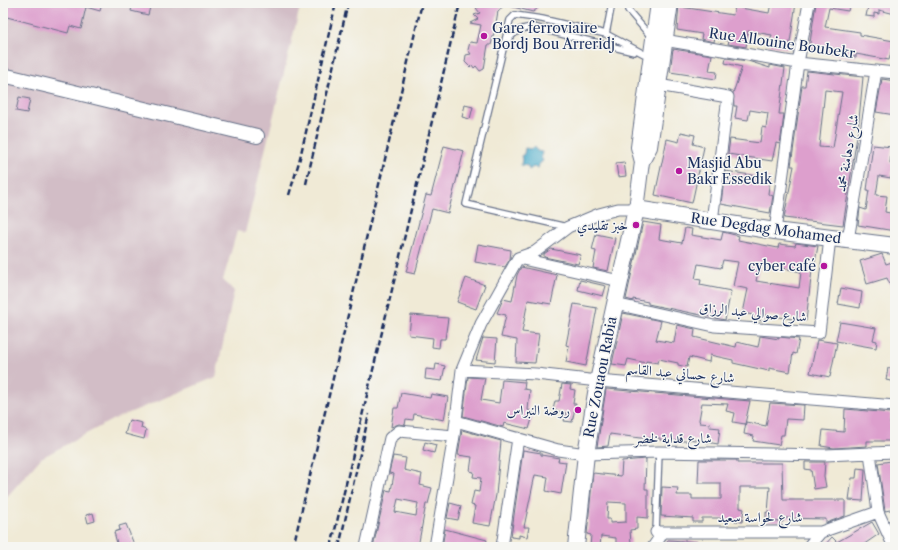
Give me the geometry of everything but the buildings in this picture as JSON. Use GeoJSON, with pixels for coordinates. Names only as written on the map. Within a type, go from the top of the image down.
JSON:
{"type":"FeatureCollection","features":[{"type":"Feature","properties":{"kind":"main road","name":"Rue Degdag Mohamed"},"geometry":{"type":"LineString","coordinates":[[636,210],[775,231],[895,246]]}},
{"type":"Feature","properties":{"kind":"main road","name":"Rue Zouaou Rabia"},"geometry":{"type":"LineString","coordinates":[[576,547],[586,454],[598,381],[636,210]]}},
{"type":"Feature","properties":{"kind":"street"},"geometry":{"type":"LineString","coordinates":[[658,3],[659,39]]}},
{"type":"Feature","properties":{"kind":"street"},"geometry":{"type":"LineString","coordinates":[[642,162],[638,147],[652,56],[671,3]]}},
{"type":"Feature","properties":{"kind":"street"},"geometry":{"type":"LineString","coordinates":[[775,231],[798,63],[809,3]]}},
{"type":"Feature","properties":{"kind":"street","name":"Rue Allouine Boubekr"},"geometry":{"type":"LineString","coordinates":[[659,39],[798,63],[895,73]]}},
{"type":"Feature","properties":{"kind":"street"},"geometry":{"type":"LineString","coordinates":[[435,547],[454,436],[462,370],[481,324],[518,258],[535,252],[568,228],[599,214],[618,209],[636,210],[642,162],[650,147],[658,85],[652,56]]}},
{"type":"Feature","properties":{"kind":"street","name":"شارع دهامنة محمد"},"geometry":{"type":"LineString","coordinates":[[848,240],[876,71]]}},
{"type":"Feature","properties":{"kind":"street"},"geometry":{"type":"LineString","coordinates":[[3,75],[257,136]]}},
{"type":"Feature","properties":{"kind":"street"},"geometry":{"type":"LineString","coordinates":[[658,85],[728,97],[712,221]]}},
{"type":"Feature","properties":{"kind":"street","name":"شارع صوالي عبد الرزاق"},"geometry":{"type":"LineString","coordinates":[[615,304],[714,326],[819,333],[830,238]]}},
{"type":"Feature","properties":{"kind":"street"},"geometry":{"type":"LineString","coordinates":[[518,258],[620,281]]}},
{"type":"Feature","properties":{"kind":"street","name":"شارع حساني عبد القاسم"},"geometry":{"type":"LineString","coordinates":[[462,370],[536,374],[598,381],[895,406]]}},
{"type":"Feature","properties":{"kind":"street","name":"شارع قداية لخضر"},"geometry":{"type":"LineString","coordinates":[[456,421],[558,450],[586,454],[659,452],[825,455],[895,452]]}},
{"type":"Feature","properties":{"kind":"street"},"geometry":{"type":"LineString","coordinates":[[366,547],[390,438],[399,431],[454,436]]}},
{"type":"Feature","properties":{"kind":"street"},"geometry":{"type":"LineString","coordinates":[[502,547],[518,438]]}},
{"type":"Feature","properties":{"kind":"street"},"geometry":{"type":"LineString","coordinates":[[870,453],[878,512],[894,547]]}},
{"type":"Feature","properties":{"kind":"street","name":"شارع لحواسة سعيد"},"geometry":{"type":"LineString","coordinates":[[656,532],[822,532],[878,512]]}},
{"type":"Feature","properties":{"kind":"street"},"geometry":{"type":"LineString","coordinates":[[653,547],[660,537],[656,532]]}},
{"type":"Feature","properties":{"kind":"street"},"geometry":{"type":"LineString","coordinates":[[808,547],[822,532]]}},
{"type":"Feature","properties":{"kind":"lane"},"geometry":{"type":"LineString","coordinates":[[606,34],[612,3]]}},
{"type":"Feature","properties":{"kind":"lane"},"geometry":{"type":"LineString","coordinates":[[628,3],[628,10],[659,39]]}},
{"type":"Feature","properties":{"kind":"lane"},"geometry":{"type":"LineString","coordinates":[[568,228],[466,204],[510,20],[515,15],[542,19],[606,34],[652,56]]}},
{"type":"Feature","properties":{"kind":"lane"},"geometry":{"type":"LineString","coordinates":[[503,46],[515,32],[522,28],[533,27],[652,56]]}},
{"type":"Feature","properties":{"kind":"lane"},"geometry":{"type":"LineString","coordinates":[[656,532],[659,452]]}},
{"type":"Feature","properties":{"kind":"shaded area"},"geometry":{"type":"Polygon","coordinates":[[[3,3],[301,3],[245,233],[237,231],[223,280],[234,291],[216,377],[112,420],[41,458],[3,501],[3,3]]]}},
{"type":"Feature","properties":{"kind":"water"},"geometry":{"type":"Polygon","coordinates":[[[535,147],[537,151],[542,152],[541,157],[543,161],[539,164],[538,168],[533,167],[529,170],[528,166],[521,165],[521,156],[524,154],[525,148],[531,149],[535,147]]]}},
{"type":"Feature","properties":{"kind":"railway"},"geometry":{"type":"LineString","coordinates":[[289,195],[299,162],[336,3]]}},
{"type":"Feature","properties":{"kind":"railway"},"geometry":{"type":"LineString","coordinates":[[306,184],[348,3]]}},
{"type":"Feature","properties":{"kind":"railway"},"geometry":{"type":"LineString","coordinates":[[293,547],[422,3]]}},
{"type":"Feature","properties":{"kind":"railway"},"geometry":{"type":"LineString","coordinates":[[331,547],[460,3]]}},
{"type":"Feature","properties":{"kind":"railway"},"geometry":{"type":"LineString","coordinates":[[339,547],[369,414]]}},
{"type":"Feature","properties":{"kind":"place","name":"Gare ferroviaire Bordj Bou Arreridj"},"geometry":{"type":"Point","coordinates":[484,36]}},
{"type":"Feature","properties":{"kind":"place","name":"Masjid Abu Bakr Essedik"},"geometry":{"type":"Point","coordinates":[679,171]}},
{"type":"Feature","properties":{"kind":"place","name":"خبز تقليدي"},"geometry":{"type":"Point","coordinates":[636,225]}},
{"type":"Feature","properties":{"kind":"place","name":"cyber café"},"geometry":{"type":"Point","coordinates":[824,266]}},
{"type":"Feature","properties":{"kind":"place","name":"روضة النبراس"},"geometry":{"type":"Point","coordinates":[578,410]}}]}
